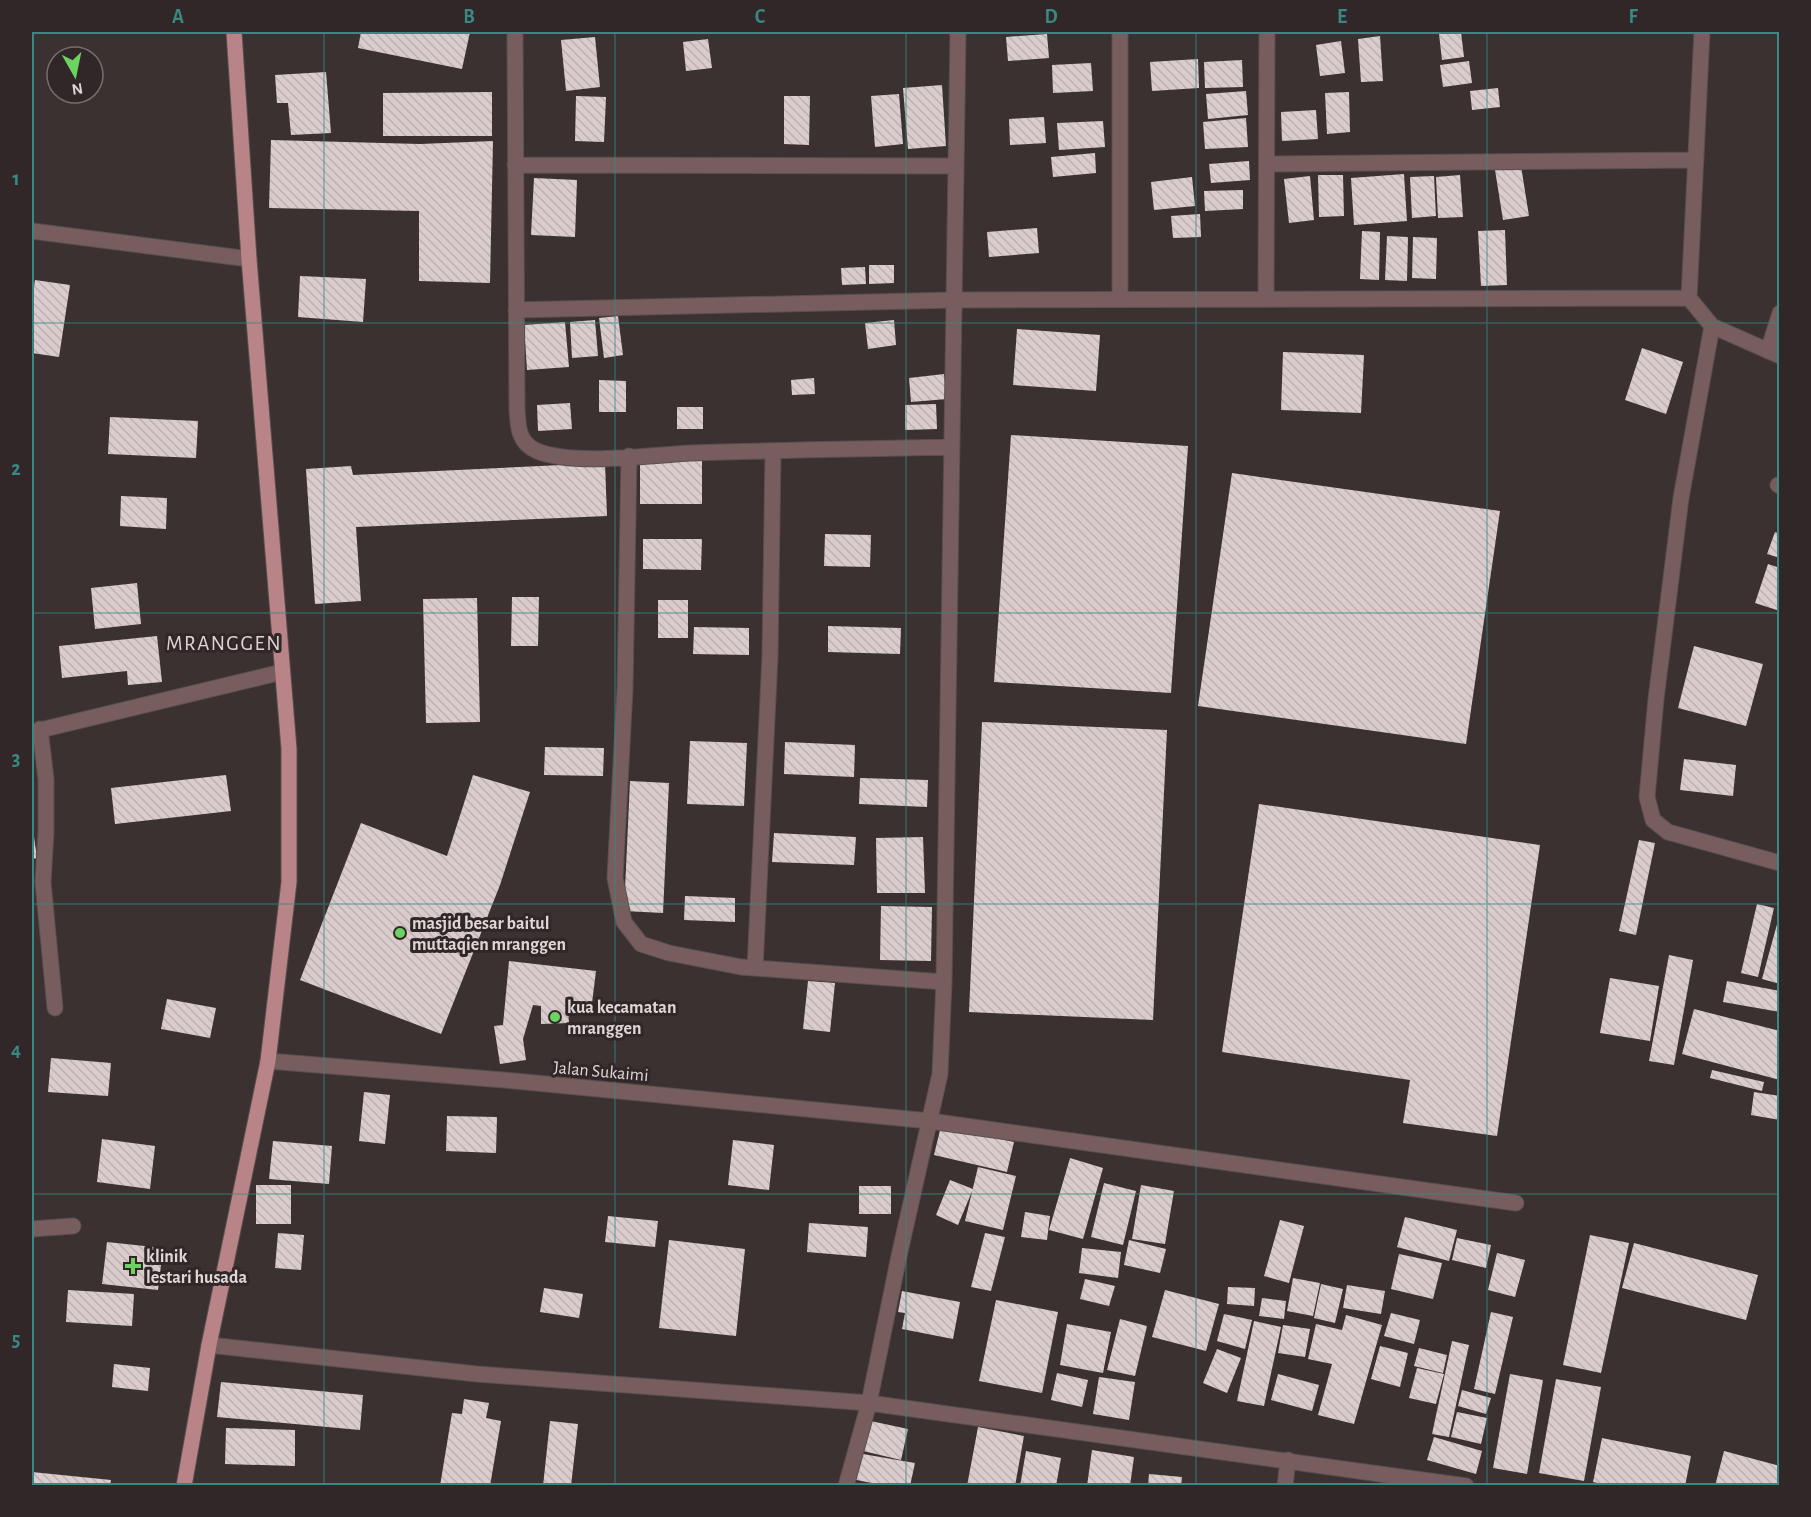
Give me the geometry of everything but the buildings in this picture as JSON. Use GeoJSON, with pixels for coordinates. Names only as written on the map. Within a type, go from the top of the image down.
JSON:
{"type":"FeatureCollection","features":[{"type":"Feature","properties":{"kind":"main road"},"geometry":{"type":"LineString","coordinates":[[184,1485],[209,1345],[268,1061],[289,882],[289,749],[249,259],[234,32]]}},
{"type":"Feature","properties":{"kind":"street"},"geometry":{"type":"LineString","coordinates":[[515,32],[518,432],[526,444],[537,451],[559,456],[597,459],[773,451],[952,447]]}},
{"type":"Feature","properties":{"kind":"street"},"geometry":{"type":"LineString","coordinates":[[846,1485],[869,1403],[940,1074],[944,982],[958,32]]}},
{"type":"Feature","properties":{"kind":"street"},"geometry":{"type":"LineString","coordinates":[[1120,32],[1120,300]]}},
{"type":"Feature","properties":{"kind":"street"},"geometry":{"type":"LineString","coordinates":[[1266,299],[1267,32]]}},
{"type":"Feature","properties":{"kind":"street"},"geometry":{"type":"LineString","coordinates":[[1702,32],[1689,298],[1712,326],[1774,354],[1779,313]]}},
{"type":"Feature","properties":{"kind":"street"},"geometry":{"type":"LineString","coordinates":[[1267,164],[1696,160]]}},
{"type":"Feature","properties":{"kind":"street"},"geometry":{"type":"LineString","coordinates":[[515,165],[956,166]]}},
{"type":"Feature","properties":{"kind":"street"},"geometry":{"type":"LineString","coordinates":[[32,231],[249,259]]}},
{"type":"Feature","properties":{"kind":"street"},"geometry":{"type":"LineString","coordinates":[[516,310],[955,300],[1689,298]]}},
{"type":"Feature","properties":{"kind":"street"},"geometry":{"type":"LineString","coordinates":[[1712,326],[1681,498],[1656,699],[1647,797],[1653,820],[1668,832],[1779,863]]}},
{"type":"Feature","properties":{"kind":"street"},"geometry":{"type":"LineString","coordinates":[[755,968],[770,656],[773,451]]}},
{"type":"Feature","properties":{"kind":"street"},"geometry":{"type":"LineString","coordinates":[[629,456],[625,688],[615,878],[624,922],[641,944],[669,953],[755,968],[944,982]]}},
{"type":"Feature","properties":{"kind":"street"},"geometry":{"type":"LineString","coordinates":[[55,1008],[43,882],[46,779],[36,731],[282,672]]}},
{"type":"Feature","properties":{"kind":"street","name":"Jalan Sukaimi"},"geometry":{"type":"LineString","coordinates":[[268,1061],[515,1081],[930,1121],[1516,1203]]}},
{"type":"Feature","properties":{"kind":"street"},"geometry":{"type":"LineString","coordinates":[[32,1229],[73,1226]]}},
{"type":"Feature","properties":{"kind":"street"},"geometry":{"type":"LineString","coordinates":[[209,1345],[477,1374],[869,1403],[1288,1460],[1387,1480],[1466,1485]]}},
{"type":"Feature","properties":{"kind":"street"},"geometry":{"type":"LineString","coordinates":[[1285,1485],[1288,1460]]}},
{"type":"Feature","properties":{"kind":"place","name":"masjid besar baitul muttaqien mranggen"},"geometry":{"type":"Point","coordinates":[400,933]}},
{"type":"Feature","properties":{"kind":"place","name":"kua kecamatan mranggen"},"geometry":{"type":"Point","coordinates":[555,1017]}},
{"type":"Feature","properties":{"kind":"place","name":"klinik lestari husada"},"geometry":{"type":"Point","coordinates":[133,1266]}},
{"type":"Feature","properties":{"kind":"district","name":"MRANGGEN"},"geometry":{"type":"Point","coordinates":[224,643]}}]}
